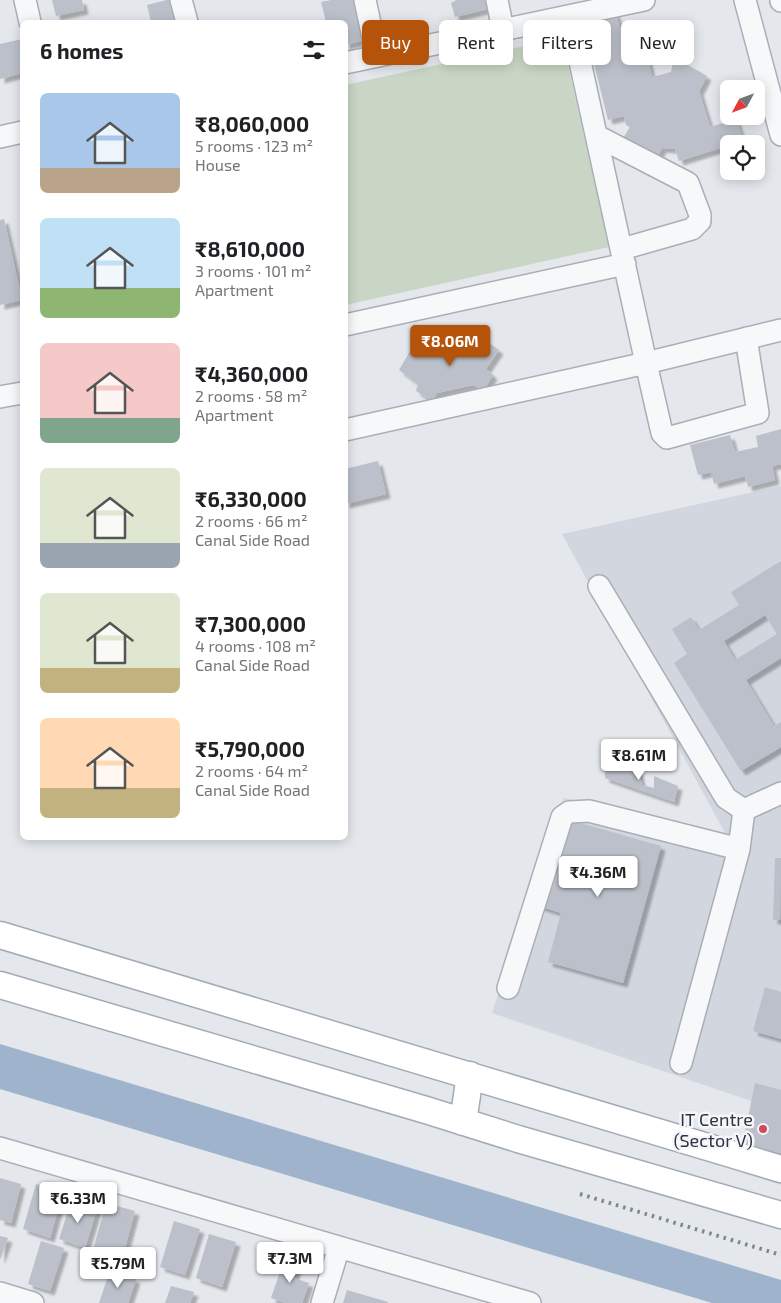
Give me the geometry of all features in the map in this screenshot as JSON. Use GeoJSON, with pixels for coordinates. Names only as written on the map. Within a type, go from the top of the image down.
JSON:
{"type":"FeatureCollection","features":[{"type":"Feature","properties":{"kind":"main road"},"geometry":{"type":"LineString","coordinates":[[0,935],[781,1169]]}},
{"type":"Feature","properties":{"kind":"main road"},"geometry":{"type":"LineString","coordinates":[[0,985],[781,1215]]}},
{"type":"Feature","properties":{"kind":"main road"},"geometry":{"type":"LineString","coordinates":[[463,1122],[470,1075]]}},
{"type":"Feature","properties":{"kind":"street"},"geometry":{"type":"LineString","coordinates":[[25,0],[30,20]]}},
{"type":"Feature","properties":{"kind":"street"},"geometry":{"type":"LineString","coordinates":[[181,0],[186,20]]}},
{"type":"Feature","properties":{"kind":"street"},"geometry":{"type":"LineString","coordinates":[[365,0],[369,20]]}},
{"type":"Feature","properties":{"kind":"street"},"geometry":{"type":"LineString","coordinates":[[497,0],[501,20]]}},
{"type":"Feature","properties":{"kind":"street"},"geometry":{"type":"LineString","coordinates":[[513,28],[570,16],[595,5],[644,0]]}},
{"type":"Feature","properties":{"kind":"street"},"geometry":{"type":"LineString","coordinates":[[745,0],[773,73],[781,135]]}},
{"type":"Feature","properties":{"kind":"street"},"geometry":{"type":"LineString","coordinates":[[570,16],[662,433],[667,438],[758,413],[746,338]]}},
{"type":"Feature","properties":{"kind":"street"},"geometry":{"type":"LineString","coordinates":[[348,62],[362,59]]}},
{"type":"Feature","properties":{"kind":"street"},"geometry":{"type":"LineString","coordinates":[[0,137],[20,132]]}},
{"type":"Feature","properties":{"kind":"street"},"geometry":{"type":"LineString","coordinates":[[348,323],[624,256],[692,229],[700,221],[700,215],[688,183],[597,136]]}},
{"type":"Feature","properties":{"kind":"street"},"geometry":{"type":"LineString","coordinates":[[348,429],[646,363],[781,330]]}},
{"type":"Feature","properties":{"kind":"street"},"geometry":{"type":"LineString","coordinates":[[0,397],[20,393]]}},
{"type":"Feature","properties":{"kind":"street"},"geometry":{"type":"LineString","coordinates":[[599,586],[726,798],[744,810]]}},
{"type":"Feature","properties":{"kind":"street"},"geometry":{"type":"LineString","coordinates":[[744,810],[781,793]]}},
{"type":"Feature","properties":{"kind":"street"},"geometry":{"type":"LineString","coordinates":[[681,1063],[739,849],[744,810]]}},
{"type":"Feature","properties":{"kind":"street"},"geometry":{"type":"LineString","coordinates":[[508,988],[562,817],[569,812],[589,811],[739,849]]}},
{"type":"Feature","properties":{"kind":"street"},"geometry":{"type":"LineString","coordinates":[[0,1148],[339,1247],[484,1296],[530,1303]]}},
{"type":"Feature","properties":{"kind":"street"},"geometry":{"type":"LineString","coordinates":[[322,1303],[339,1247]]}},
{"type":"Feature","properties":{"kind":"street"},"geometry":{"type":"LineString","coordinates":[[0,1293],[33,1303]]}},
{"type":"Feature","properties":{"kind":"shaded area"},"geometry":{"type":"Polygon","coordinates":[[[781,486],[781,1111],[492,1013],[564,798],[725,833],[562,534],[781,486]]]}},
{"type":"Feature","properties":{"kind":"green space"},"geometry":{"type":"Polygon","coordinates":[[[523,46],[523,65],[568,65],[609,247],[348,304],[348,84],[439,65],[513,65],[513,49],[523,46]]]}},
{"type":"Feature","properties":{"kind":"water"},"geometry":{"type":"Polygon","coordinates":[[[0,1044],[781,1280],[781,1303],[712,1303],[0,1089],[0,1044]]]}},
{"type":"Feature","properties":{"kind":"building"},"geometry":{"type":"Polygon","coordinates":[[[52,0],[82,0],[84,10],[56,16],[52,0]]]}},
{"type":"Feature","properties":{"kind":"building"},"geometry":{"type":"Polygon","coordinates":[[[167,0],[179,0],[184,20],[151,20],[147,5],[167,0]]]}},
{"type":"Feature","properties":{"kind":"building"},"geometry":{"type":"Polygon","coordinates":[[[355,0],[362,28],[362,41],[348,44],[348,20],[326,20],[321,2],[355,0]]]}},
{"type":"Feature","properties":{"kind":"building"},"geometry":{"type":"Polygon","coordinates":[[[456,0],[494,0],[496,7],[455,17],[451,3],[456,0]]]}},
{"type":"Feature","properties":{"kind":"building"},"geometry":{"type":"Polygon","coordinates":[[[615,11],[621,32],[621,65],[649,65],[652,77],[671,72],[672,65],[688,65],[707,76],[699,91],[710,127],[720,124],[738,125],[741,135],[720,135],[720,148],[679,161],[675,149],[662,148],[656,159],[622,140],[630,127],[626,125],[624,116],[608,120],[594,65],[611,65],[611,20],[583,19],[615,11]]]}},
{"type":"Feature","properties":{"kind":"building"},"geometry":{"type":"Polygon","coordinates":[[[20,39],[20,74],[0,79],[0,44],[20,39]]]}},
{"type":"Feature","properties":{"kind":"building"},"geometry":{"type":"Polygon","coordinates":[[[4,219],[20,291],[20,300],[0,305],[0,220],[4,219]]]}},
{"type":"Feature","properties":{"kind":"building"},"geometry":{"type":"Polygon","coordinates":[[[474,333],[499,350],[486,369],[493,375],[484,390],[473,385],[437,393],[433,401],[416,391],[418,384],[399,370],[413,346],[425,352],[468,344],[474,333]]]}},
{"type":"Feature","properties":{"kind":"building"},"geometry":{"type":"Polygon","coordinates":[[[781,429],[781,464],[772,466],[775,480],[748,487],[745,476],[714,484],[711,472],[698,475],[690,445],[730,435],[735,452],[758,447],[756,436],[781,429]]]}},
{"type":"Feature","properties":{"kind":"building"},"geometry":{"type":"Polygon","coordinates":[[[378,461],[386,494],[348,503],[348,468],[378,461]]]}},
{"type":"Feature","properties":{"kind":"building"},"geometry":{"type":"Polygon","coordinates":[[[781,561],[781,658],[746,680],[774,726],[781,722],[781,747],[741,771],[674,663],[687,654],[672,629],[691,617],[699,630],[739,605],[731,592],[781,561]],[[765,615],[724,641],[735,660],[777,634],[765,615]]]}},
{"type":"Feature","properties":{"kind":"building"},"geometry":{"type":"Polygon","coordinates":[[[604,759],[638,770],[642,785],[654,788],[654,776],[678,786],[674,802],[605,778],[604,759]]]}},
{"type":"Feature","properties":{"kind":"building"},"geometry":{"type":"Polygon","coordinates":[[[563,818],[661,846],[623,983],[548,962],[561,913],[539,906],[563,818]]]}},
{"type":"Feature","properties":{"kind":"building"},"geometry":{"type":"Polygon","coordinates":[[[775,858],[781,858],[780,920],[773,920],[775,858]]]}},
{"type":"Feature","properties":{"kind":"building"},"geometry":{"type":"Polygon","coordinates":[[[765,987],[781,992],[781,1039],[753,1031],[765,987]]]}},
{"type":"Feature","properties":{"kind":"building","name":"IT Centre (Sector V)"},"geometry":{"type":"Polygon","coordinates":[[[755,1083],[781,1090],[781,1180],[738,1167],[755,1083]]]}},
{"type":"Feature","properties":{"kind":"building"},"geometry":{"type":"Polygon","coordinates":[[[0,1178],[21,1184],[11,1223],[0,1220],[0,1178]]]}},
{"type":"Feature","properties":{"kind":"building"},"geometry":{"type":"Polygon","coordinates":[[[36,1184],[63,1192],[50,1238],[23,1229],[36,1184]]]}},
{"type":"Feature","properties":{"kind":"building"},"geometry":{"type":"Polygon","coordinates":[[[71,1201],[97,1209],[85,1248],[59,1239],[71,1201]]]}},
{"type":"Feature","properties":{"kind":"building"},"geometry":{"type":"Polygon","coordinates":[[[106,1203],[135,1211],[122,1259],[93,1250],[106,1203]]]}},
{"type":"Feature","properties":{"kind":"building"},"geometry":{"type":"Polygon","coordinates":[[[174,1221],[200,1229],[185,1275],[160,1267],[174,1221]]]}},
{"type":"Feature","properties":{"kind":"building"},"geometry":{"type":"Polygon","coordinates":[[[209,1234],[236,1242],[222,1287],[196,1278],[209,1234]]]}},
{"type":"Feature","properties":{"kind":"building"},"geometry":{"type":"Polygon","coordinates":[[[0,1236],[8,1238],[0,1260],[0,1236]]]}},
{"type":"Feature","properties":{"kind":"building"},"geometry":{"type":"Polygon","coordinates":[[[41,1241],[64,1248],[50,1291],[28,1284],[41,1241]]]}},
{"type":"Feature","properties":{"kind":"building"},"geometry":{"type":"Polygon","coordinates":[[[285,1257],[299,1261],[294,1278],[309,1283],[302,1303],[286,1303],[271,1298],[285,1257]]]}},
{"type":"Feature","properties":{"kind":"building"},"geometry":{"type":"Polygon","coordinates":[[[110,1270],[136,1279],[128,1303],[99,1303],[110,1270]]]}},
{"type":"Feature","properties":{"kind":"building"},"geometry":{"type":"Polygon","coordinates":[[[171,1286],[194,1292],[190,1303],[165,1303],[171,1286]]]}},
{"type":"Feature","properties":{"kind":"building"},"geometry":{"type":"Polygon","coordinates":[[[347,1290],[388,1302],[388,1303],[343,1303],[347,1290]]]}},
{"type":"Feature","properties":{"kind":"railway"},"geometry":{"type":"LineString","coordinates":[[580,1194],[781,1255]]}},
{"type":"Feature","properties":{"kind":"place","name":"IT Centre (Sector V)"},"geometry":{"type":"Point","coordinates":[763,1129]}}]}
